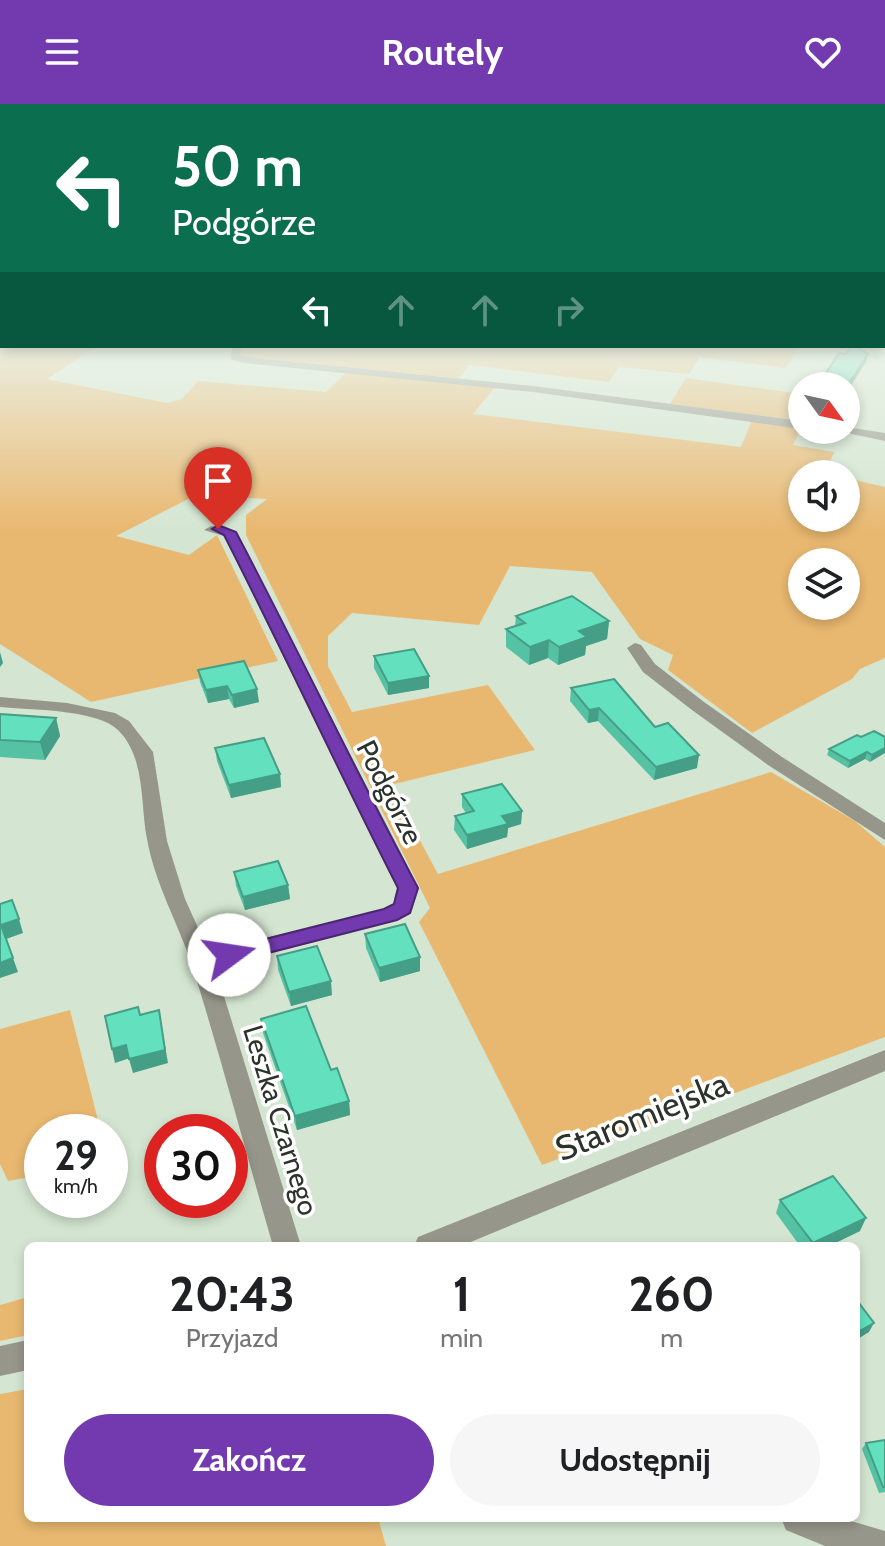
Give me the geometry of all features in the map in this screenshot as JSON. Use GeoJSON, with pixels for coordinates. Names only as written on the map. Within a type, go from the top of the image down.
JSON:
{"type":"FeatureCollection","features":[{"type":"Feature","properties":{"kind":"street"},"geometry":{"type":"LineString","coordinates":[[587,396],[788,423]]}},
{"type":"Feature","properties":{"kind":"street"},"geometry":{"type":"LineString","coordinates":[[860,433],[885,437]]}},
{"type":"Feature","properties":{"kind":"street","name":"Podgórze"},"geometry":{"type":"LineString","coordinates":[[202,962],[390,915],[403,908],[408,888],[345,769],[297,662],[229,532],[211,530]]}},
{"type":"Feature","properties":{"kind":"street"},"geometry":{"type":"LineString","coordinates":[[635,648],[649,668],[698,706],[885,833]]}},
{"type":"Feature","properties":{"kind":"street","name":"Leszka Czarnego"},"geometry":{"type":"LineString","coordinates":[[0,702],[92,712],[123,725],[144,752],[157,841],[174,899],[202,962],[286,1242]]}},
{"type":"Feature","properties":{"kind":"street","name":"Staromiejska"},"geometry":{"type":"LineString","coordinates":[[449,1242],[885,1060]]}},
{"type":"Feature","properties":{"kind":"street"},"geometry":{"type":"LineString","coordinates":[[0,1361],[24,1356]]}},
{"type":"Feature","properties":{"kind":"street"},"geometry":{"type":"LineString","coordinates":[[808,1522],[880,1546]]}},
{"type":"Feature","properties":{"kind":"shaded area"},"geometry":{"type":"Polygon","coordinates":[[[0,396],[133,396],[167,403],[184,396],[487,396],[473,414],[741,447],[752,420],[788,425],[788,444],[834,452],[831,460],[788,460],[788,532],[860,532],[860,481],[885,487],[885,658],[860,669],[852,679],[752,733],[668,670],[673,655],[640,639],[592,572],[510,566],[479,625],[352,613],[328,636],[328,666],[352,712],[488,685],[535,750],[390,785],[438,874],[771,772],[855,821],[885,847],[885,1037],[542,1165],[419,922],[430,908],[246,535],[246,515],[267,499],[196,495],[116,536],[189,555],[217,535],[278,661],[91,702],[0,644],[0,396]]]}},
{"type":"Feature","properties":{"kind":"shaded area"},"geometry":{"type":"Polygon","coordinates":[[[675,396],[788,396],[787,419],[670,404],[675,396]]]}},
{"type":"Feature","properties":{"kind":"shaded area"},"geometry":{"type":"Polygon","coordinates":[[[70,1010],[96,1114],[24,1114],[24,1178],[8,1181],[0,1164],[0,1029],[70,1010]]]}},
{"type":"Feature","properties":{"kind":"shaded area"},"geometry":{"type":"Polygon","coordinates":[[[24,1298],[24,1336],[0,1341],[0,1305],[24,1298]]]}},
{"type":"Feature","properties":{"kind":"shaded area"},"geometry":{"type":"Polygon","coordinates":[[[24,1390],[24,1522],[379,1522],[386,1546],[0,1546],[0,1394],[24,1390]]]}},
{"type":"Feature","properties":{"kind":"building"},"geometry":{"type":"Polygon","coordinates":[[[572,596],[609,621],[579,631],[587,637],[559,647],[549,640],[530,647],[506,629],[525,623],[516,616],[572,596]]]}},
{"type":"Feature","properties":{"kind":"building"},"geometry":{"type":"Polygon","coordinates":[[[414,649],[429,676],[388,683],[374,656],[414,649]]]}},
{"type":"Feature","properties":{"kind":"building"},"geometry":{"type":"Polygon","coordinates":[[[244,661],[257,689],[232,695],[227,686],[206,690],[198,670],[244,661]]]}},
{"type":"Feature","properties":{"kind":"building"},"geometry":{"type":"Polygon","coordinates":[[[614,679],[655,727],[668,723],[699,755],[656,767],[599,708],[589,710],[571,688],[614,679]]]}},
{"type":"Feature","properties":{"kind":"building"},"geometry":{"type":"Polygon","coordinates":[[[0,714],[56,718],[40,742],[0,740],[0,714]]]}},
{"type":"Feature","properties":{"kind":"building"},"geometry":{"type":"Polygon","coordinates":[[[874,731],[885,737],[885,748],[872,755],[867,752],[850,761],[829,749],[857,735],[861,737],[874,731]]]}},
{"type":"Feature","properties":{"kind":"building"},"geometry":{"type":"Polygon","coordinates":[[[264,738],[280,774],[229,785],[215,748],[264,738]]]}},
{"type":"Feature","properties":{"kind":"building"},"geometry":{"type":"Polygon","coordinates":[[[502,784],[522,811],[502,816],[508,824],[467,835],[455,816],[474,811],[462,794],[502,784]]]}},
{"type":"Feature","properties":{"kind":"building"},"geometry":{"type":"Polygon","coordinates":[[[278,861],[288,885],[243,897],[234,872],[278,861]]]}},
{"type":"Feature","properties":{"kind":"building"},"geometry":{"type":"Polygon","coordinates":[[[12,900],[19,919],[1,925],[13,958],[0,963],[0,904],[12,900]]]}},
{"type":"Feature","properties":{"kind":"building"},"geometry":{"type":"Polygon","coordinates":[[[405,924],[420,957],[379,968],[365,934],[405,924]]]}},
{"type":"Feature","properties":{"kind":"building"},"geometry":{"type":"Polygon","coordinates":[[[317,946],[331,981],[289,992],[277,956],[317,946]]]}},
{"type":"Feature","properties":{"kind":"building"},"geometry":{"type":"Polygon","coordinates":[[[306,1006],[331,1070],[337,1068],[349,1101],[295,1116],[261,1019],[306,1006]]]}},
{"type":"Feature","properties":{"kind":"building"},"geometry":{"type":"Polygon","coordinates":[[[138,1007],[140,1015],[159,1010],[165,1050],[129,1059],[126,1045],[112,1049],[105,1016],[138,1007]]]}},
{"type":"Feature","properties":{"kind":"building"},"geometry":{"type":"Polygon","coordinates":[[[833,1176],[866,1218],[812,1242],[780,1200],[833,1176]]]}},
{"type":"Feature","properties":{"kind":"building"},"geometry":{"type":"Polygon","coordinates":[[[860,1304],[874,1323],[860,1331],[860,1304]]]}},
{"type":"Feature","properties":{"kind":"building"},"geometry":{"type":"Polygon","coordinates":[[[885,1440],[885,1487],[883,1487],[866,1443],[885,1440]]]}},
{"type":"Feature","properties":{"kind":"route"},"geometry":{"type":"LineString","coordinates":[[218,529],[229,532],[297,662],[345,769],[408,888],[408,899],[403,908],[390,915],[229,955]]}}]}
